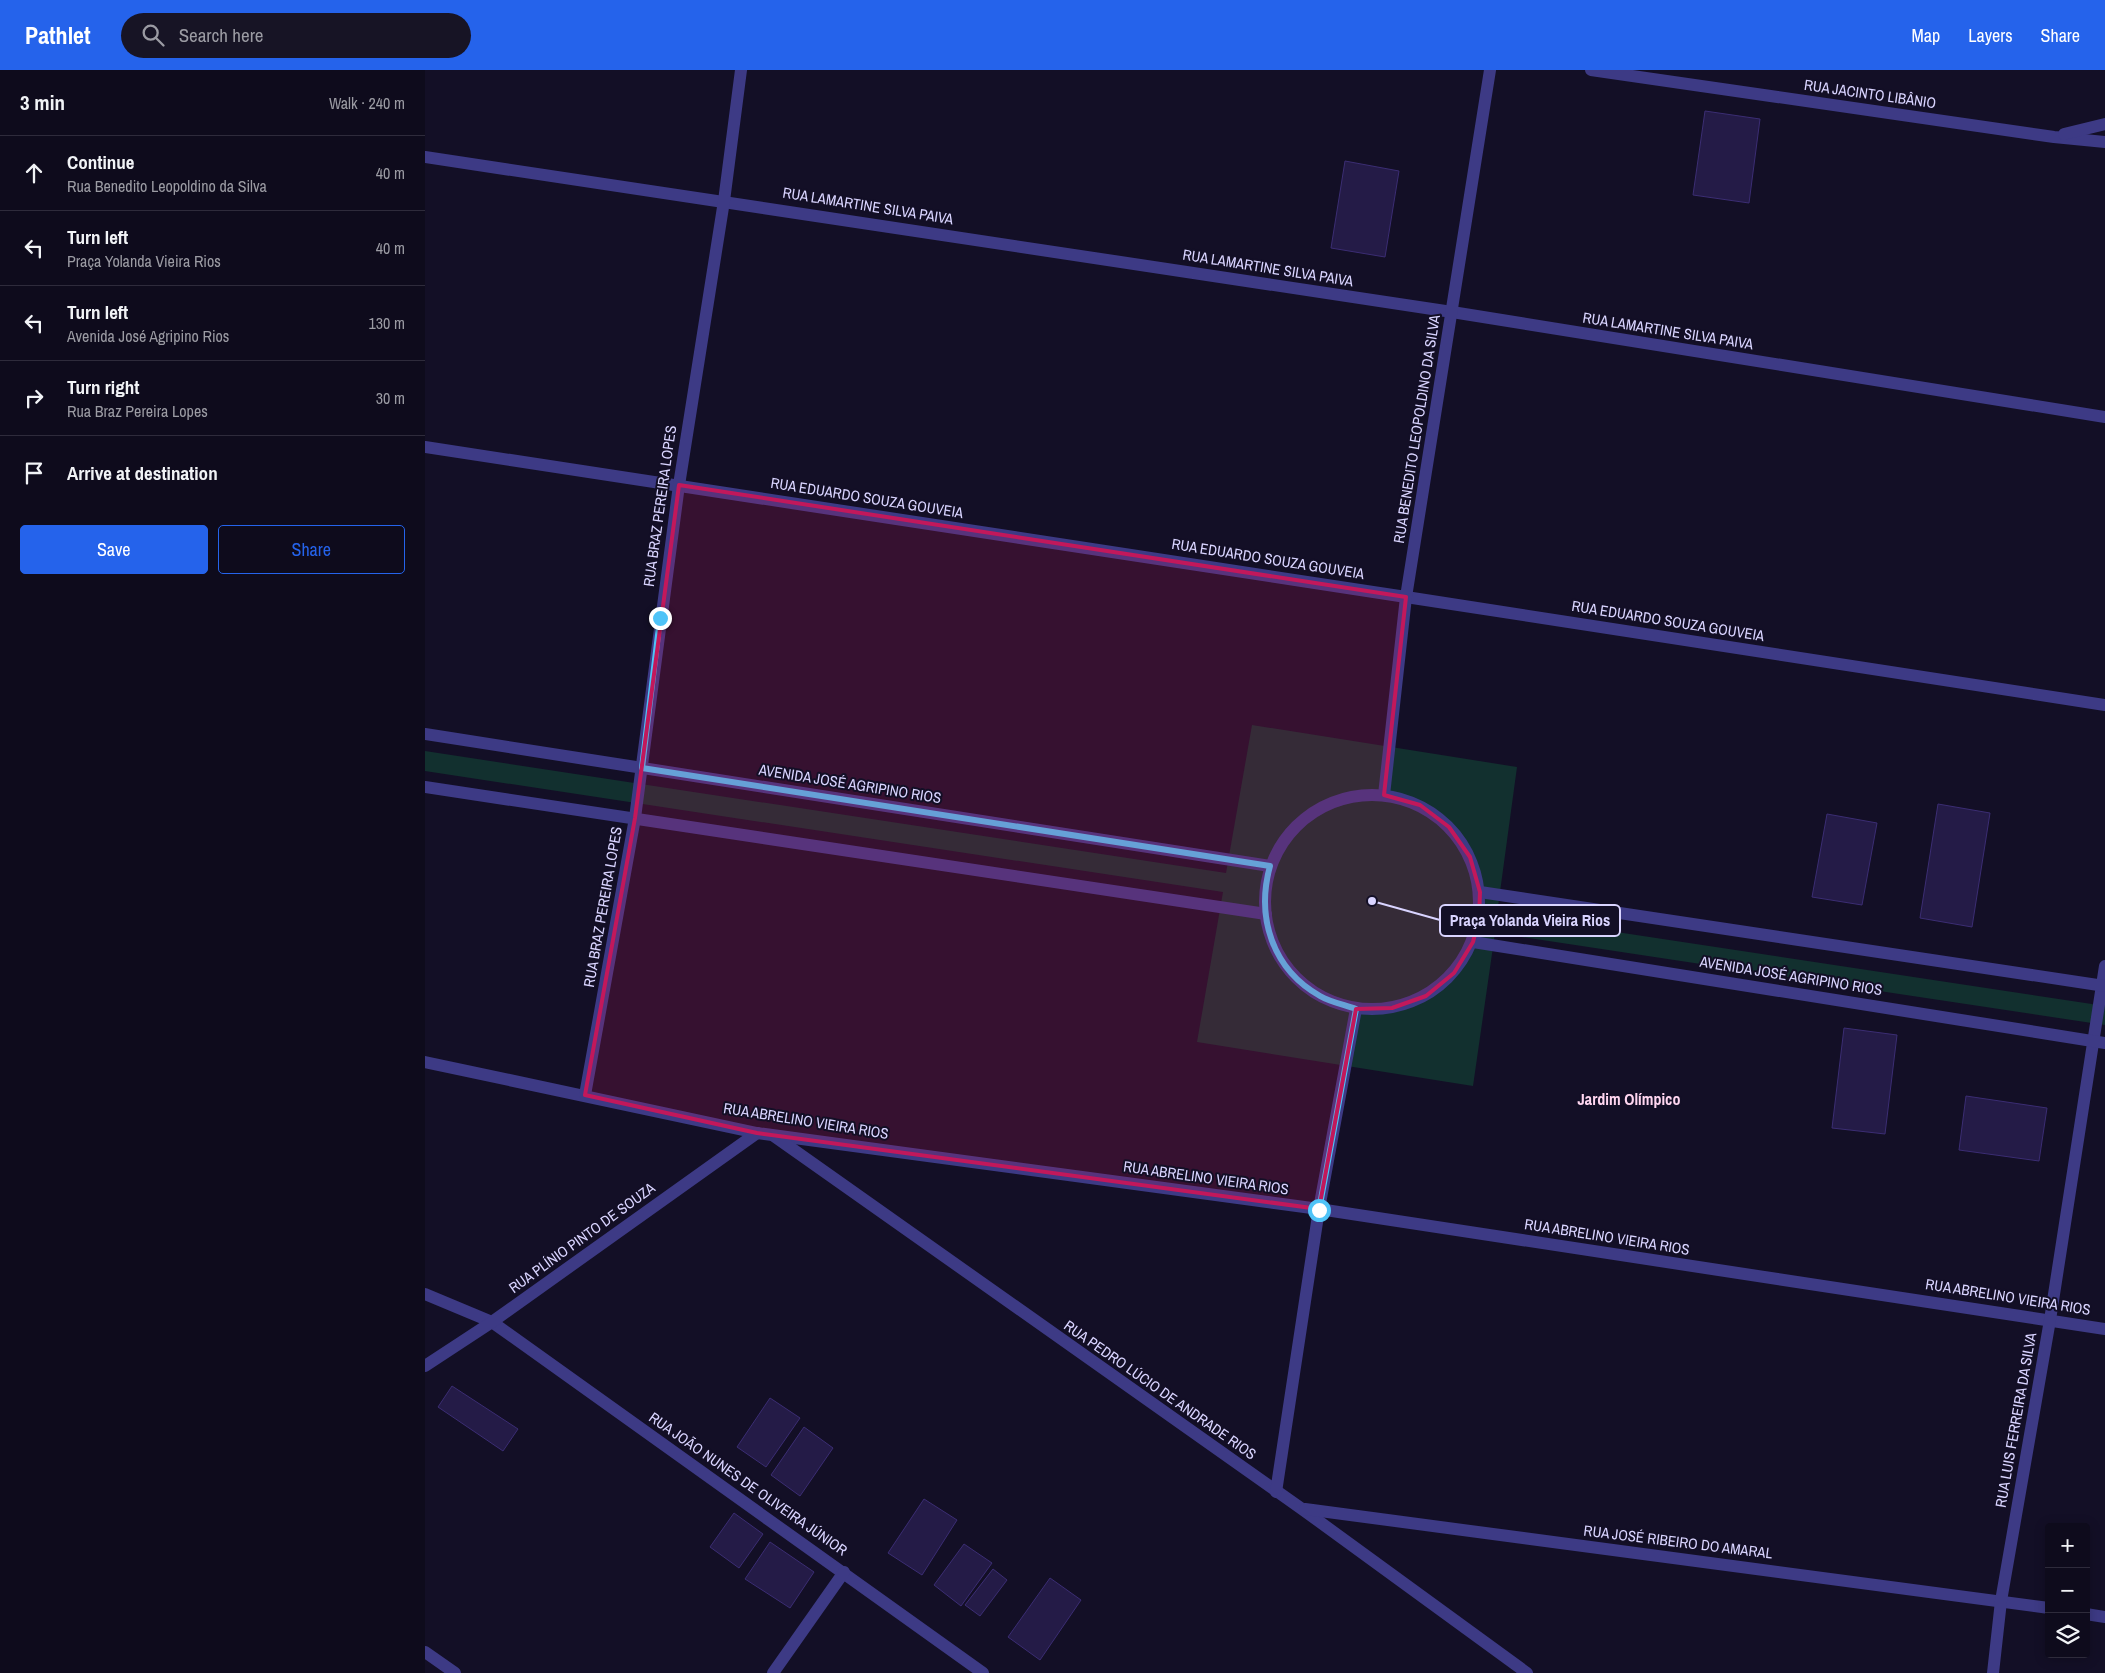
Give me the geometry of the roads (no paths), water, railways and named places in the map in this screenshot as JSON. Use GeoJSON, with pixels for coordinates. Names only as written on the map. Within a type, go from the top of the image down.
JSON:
{"type":"FeatureCollection","features":[{"type":"Feature","properties":{"kind":"street","name":"RUA BRAZ PEREIRA LOPES"},"geometry":{"type":"LineString","coordinates":[[585,1095],[635,818],[679,486],[724,200],[741,70]]}},
{"type":"Feature","properties":{"kind":"street","name":"RUA BENEDITO LEOPOLDINO DA SILVA"},"geometry":{"type":"LineString","coordinates":[[1384,795],[1406,597],[1489,70]]}},
{"type":"Feature","properties":{"kind":"street","name":"RUA JACINTO LIBÂNIO"},"geometry":{"type":"LineString","coordinates":[[1591,70],[2054,137],[2105,142]]}},
{"type":"Feature","properties":{"kind":"street","name":"RUA JACINTO LIBÂNIO"},"geometry":{"type":"LineString","coordinates":[[2054,137],[2105,124]]}},
{"type":"Feature","properties":{"kind":"street","name":"RUA LAMARTINE SILVA PAIVA"},"geometry":{"type":"LineString","coordinates":[[425,157],[724,200],[1452,312],[2105,417]]}},
{"type":"Feature","properties":{"kind":"street","name":"RUA EDUARDO SOUZA GOUVEIA"},"geometry":{"type":"LineString","coordinates":[[425,448],[1406,597],[2105,706]]}},
{"type":"Feature","properties":{"kind":"street","name":"AVENIDA JOSÉ AGRIPINO RIOS"},"geometry":{"type":"LineString","coordinates":[[425,734],[1270,866]]}},
{"type":"Feature","properties":{"kind":"street"},"geometry":{"type":"LineString","coordinates":[[425,787],[1266,914]]}},
{"type":"Feature","properties":{"kind":"street"},"geometry":{"type":"LineString","coordinates":[[1384,795],[1420,805],[1449,827],[1470,857],[1480,892],[1479,918],[1473,942],[1454,973],[1426,996],[1393,1008],[1356,1009],[1320,997],[1291,973],[1271,941],[1263,904],[1265,885],[1270,866],[1287,835],[1314,811],[1348,797],[1384,795]]}},
{"type":"Feature","properties":{"kind":"street"},"geometry":{"type":"LineString","coordinates":[[1480,892],[2104,986]]}},
{"type":"Feature","properties":{"kind":"street","name":"AVENIDA JOSÉ AGRIPINO RIOS"},"geometry":{"type":"LineString","coordinates":[[1473,942],[2100,1042]]}},
{"type":"Feature","properties":{"kind":"street","name":"RUA LUIS FERREIRA DA SILVA"},"geometry":{"type":"LineString","coordinates":[[1993,1673],[2001,1601],[2100,1042],[2105,966]]}},
{"type":"Feature","properties":{"kind":"street"},"geometry":{"type":"LineString","coordinates":[[1276,1492],[1319,1210],[1356,1009]]}},
{"type":"Feature","properties":{"kind":"street","name":"RUA ABRELINO VIEIRA RIOS"},"geometry":{"type":"LineString","coordinates":[[425,1062],[757,1133],[1319,1210],[2105,1329]]}},
{"type":"Feature","properties":{"kind":"street","name":"RUA PLÍNIO PINTO DE SOUZA"},"geometry":{"type":"LineString","coordinates":[[425,1366],[492,1322],[757,1133]]}},
{"type":"Feature","properties":{"kind":"street","name":"RUA PEDRO LÚCIO DE ANDRADE RIOS"},"geometry":{"type":"LineString","coordinates":[[773,1135],[1302,1509],[1527,1673]]}},
{"type":"Feature","properties":{"kind":"street","name":"RUA JOÃO NUNES DE OLIVEIRA JÚNIOR"},"geometry":{"type":"LineString","coordinates":[[425,1294],[492,1322],[983,1673]]}},
{"type":"Feature","properties":{"kind":"street","name":"RUA JOSÉ RIBEIRO DO AMARAL"},"geometry":{"type":"LineString","coordinates":[[1302,1509],[2045,1607]]}},
{"type":"Feature","properties":{"kind":"street"},"geometry":{"type":"LineString","coordinates":[[773,1673],[844,1572]]}},
{"type":"Feature","properties":{"kind":"street"},"geometry":{"type":"LineString","coordinates":[[2090,1614],[2105,1616]]}},
{"type":"Feature","properties":{"kind":"street"},"geometry":{"type":"LineString","coordinates":[[425,1652],[455,1673]]}},
{"type":"Feature","properties":{"kind":"place","name":"Praça Yolanda Vieira Rios"},"geometry":{"type":"Point","coordinates":[1372,901]}},
{"type":"Feature","properties":{"kind":"district","name":"Jardim Olímpico"},"geometry":{"type":"Point","coordinates":[1629,1099]}}]}
